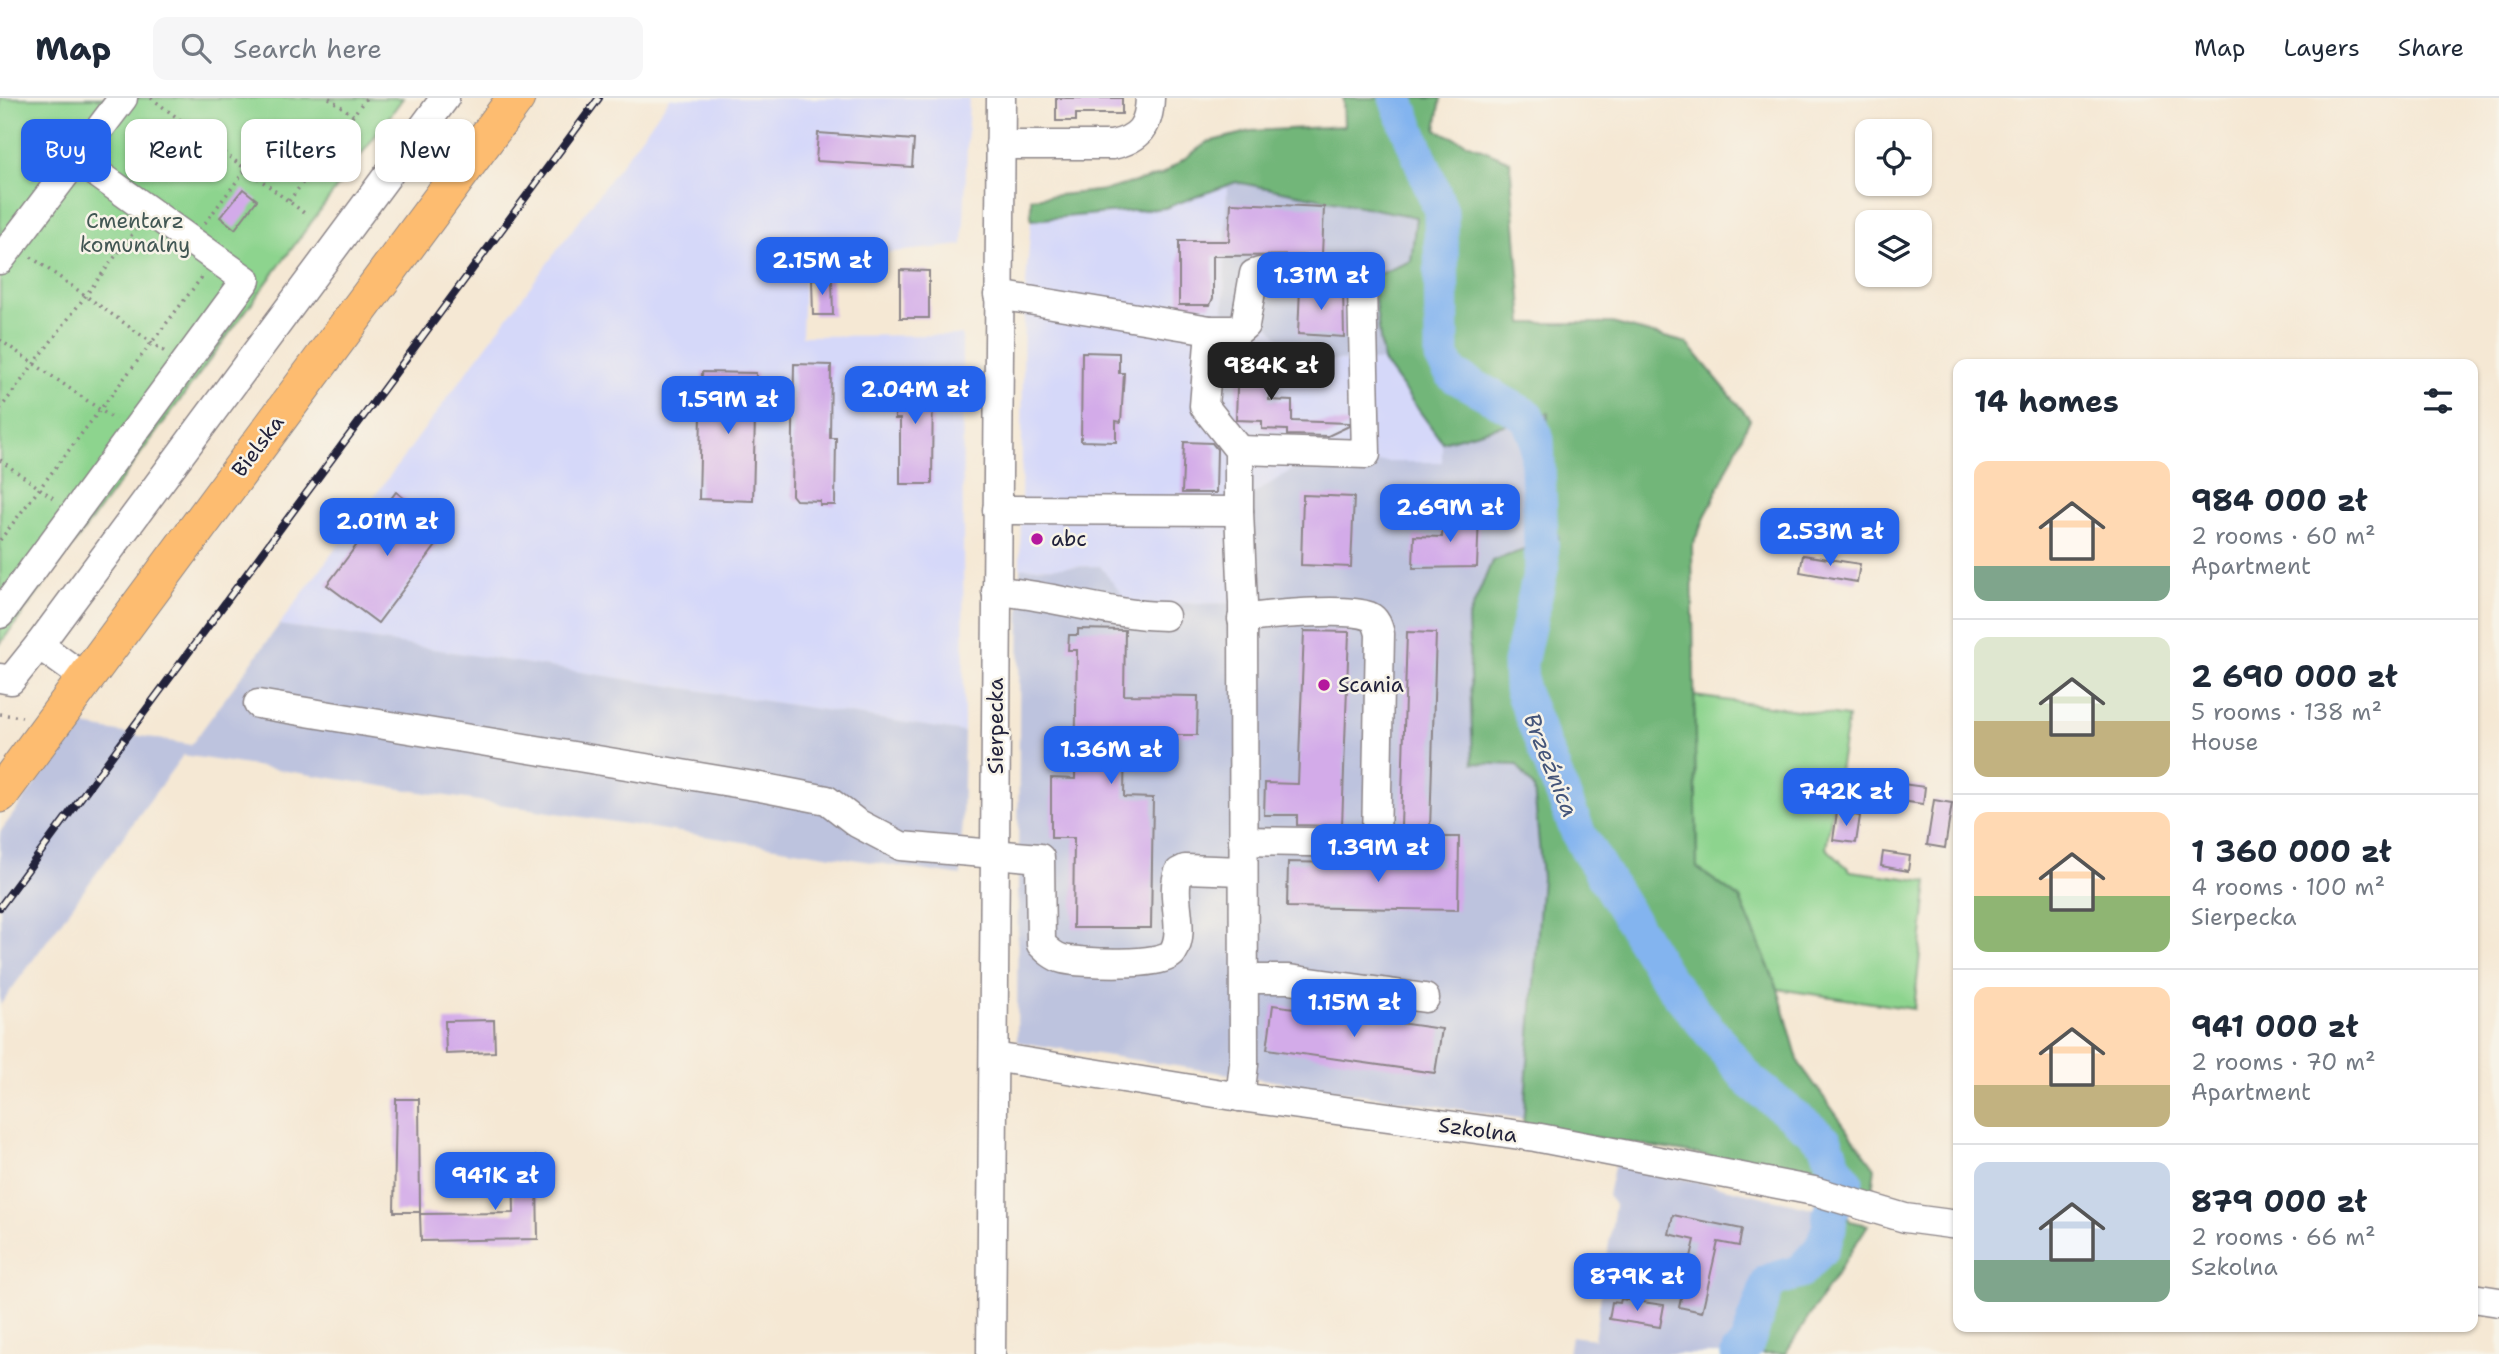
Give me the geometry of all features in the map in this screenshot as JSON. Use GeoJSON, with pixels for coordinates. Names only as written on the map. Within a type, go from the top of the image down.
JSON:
{"type":"FeatureCollection","features":[{"type":"Feature","properties":{"kind":"main road","name":"Bielska"},"geometry":{"type":"LineString","coordinates":[[0,794],[516,98]]}},
{"type":"Feature","properties":{"kind":"street"},"geometry":{"type":"LineString","coordinates":[[107,119],[123,98]]}},
{"type":"Feature","properties":{"kind":"street"},"geometry":{"type":"LineString","coordinates":[[0,678],[10,680],[39,645],[445,98]]}},
{"type":"Feature","properties":{"kind":"street","name":"Sierpecka"},"geometry":{"type":"LineString","coordinates":[[992,1354],[1001,98]]}},
{"type":"Feature","properties":{"kind":"street"},"geometry":{"type":"LineString","coordinates":[[1000,145],[1112,145],[1128,142],[1140,134],[1149,119],[1150,98]]}},
{"type":"Feature","properties":{"kind":"street"},"geometry":{"type":"LineString","coordinates":[[6,252],[59,182]]}},
{"type":"Feature","properties":{"kind":"street"},"geometry":{"type":"LineString","coordinates":[[0,614],[246,280],[109,182]]}},
{"type":"Feature","properties":{"kind":"street"},"geometry":{"type":"LineString","coordinates":[[998,295],[1210,330],[1239,330],[1245,324],[1254,274],[1353,271],[1363,287],[1366,454],[1239,450]]}},
{"type":"Feature","properties":{"kind":"street"},"geometry":{"type":"LineString","coordinates":[[1210,330],[1204,406],[1239,450],[1244,979],[1244,1064],[1240,1097]]}},
{"type":"Feature","properties":{"kind":"street"},"geometry":{"type":"LineString","coordinates":[[997,510],[1239,511]]}},
{"type":"Feature","properties":{"kind":"street"},"geometry":{"type":"LineString","coordinates":[[996,591],[1036,593],[1121,614],[1165,616]]}},
{"type":"Feature","properties":{"kind":"street"},"geometry":{"type":"LineString","coordinates":[[1242,619],[1352,612],[1371,617],[1378,625],[1376,843]]}},
{"type":"Feature","properties":{"kind":"street"},"geometry":{"type":"LineString","coordinates":[[39,645],[86,679]]}},
{"type":"Feature","properties":{"kind":"street"},"geometry":{"type":"LineString","coordinates":[[258,704],[814,797],[827,800],[856,823],[901,846],[1040,858],[1041,944],[1062,959],[1149,962],[1164,960],[1173,952],[1177,934],[1179,872],[1185,869],[1243,871]]}},
{"type":"Feature","properties":{"kind":"street"},"geometry":{"type":"LineString","coordinates":[[1243,841],[1420,844]]}},
{"type":"Feature","properties":{"kind":"street"},"geometry":{"type":"LineString","coordinates":[[1244,979],[1289,979],[1425,998]]}},
{"type":"Feature","properties":{"kind":"street","name":"Szkolna"},"geometry":{"type":"LineString","coordinates":[[994,1057],[1240,1097],[1535,1138],[1814,1191],[1905,1217],[1953,1224]]}},
{"type":"Feature","properties":{"kind":"street"},"geometry":{"type":"LineString","coordinates":[[2478,1299],[2499,1302]]}},
{"type":"Feature","properties":{"kind":"path"},"geometry":{"type":"LineString","coordinates":[[151,98],[241,165]]}},
{"type":"Feature","properties":{"kind":"path"},"geometry":{"type":"LineString","coordinates":[[329,98],[353,115]]}},
{"type":"Feature","properties":{"kind":"path"},"geometry":{"type":"LineString","coordinates":[[289,201],[366,98]]}},
{"type":"Feature","properties":{"kind":"path"},"geometry":{"type":"LineString","coordinates":[[192,240],[241,176]]}},
{"type":"Feature","properties":{"kind":"path"},"geometry":{"type":"LineString","coordinates":[[263,182],[307,215]]}},
{"type":"Feature","properties":{"kind":"path"},"geometry":{"type":"LineString","coordinates":[[0,409],[150,211]]}},
{"type":"Feature","properties":{"kind":"path"},"geometry":{"type":"LineString","coordinates":[[6,252],[86,296],[184,365]]}},
{"type":"Feature","properties":{"kind":"path"},"geometry":{"type":"LineString","coordinates":[[0,540],[216,258]]}},
{"type":"Feature","properties":{"kind":"path"},"geometry":{"type":"LineString","coordinates":[[0,340],[134,433]]}},
{"type":"Feature","properties":{"kind":"path"},"geometry":{"type":"LineString","coordinates":[[0,460],[75,514]]}},
{"type":"Feature","properties":{"kind":"shaded area"},"geometry":{"type":"Polygon","coordinates":[[[670,98],[969,98],[963,245],[805,261],[802,336],[962,335],[964,732],[279,625],[670,98]]]}},
{"type":"Feature","properties":{"kind":"shaded area"},"geometry":{"type":"Polygon","coordinates":[[[1236,182],[1416,217],[1411,261],[1372,277],[1383,361],[1295,360],[1260,313],[1224,312],[1227,185],[1236,182]]]}},
{"type":"Feature","properties":{"kind":"shaded area"},"geometry":{"type":"Polygon","coordinates":[[[1227,185],[1224,312],[1260,313],[1295,360],[1383,361],[1442,442],[1442,462],[1304,462],[1262,603],[1128,604],[1100,566],[1020,568],[1024,309],[1031,220],[1165,208],[1227,185]]]}},
{"type":"Feature","properties":{"kind":"shaded area"},"geometry":{"type":"Polygon","coordinates":[[[1548,412],[1544,494],[1559,538],[1517,765],[1534,787],[1542,878],[1524,1119],[1017,1042],[1020,568],[1100,566],[1129,604],[1261,603],[1249,591],[1252,495],[1304,462],[1442,462],[1442,442],[1548,412]]]}},
{"type":"Feature","properties":{"kind":"shaded area"},"geometry":{"type":"Polygon","coordinates":[[[279,625],[964,732],[961,876],[183,755],[0,1005],[0,832],[79,725],[191,745],[279,625]]]}},
{"type":"Feature","properties":{"kind":"shaded area"},"geometry":{"type":"Polygon","coordinates":[[[1615,1163],[1821,1210],[1820,1230],[1802,1249],[1800,1260],[1788,1270],[1767,1273],[1738,1345],[1731,1354],[1568,1354],[1571,1336],[1594,1339],[1615,1205],[1608,1195],[1615,1163]]]}},
{"type":"Feature","properties":{"kind":"green space","name":"Cmentarz komunalny"},"geometry":{"type":"Polygon","coordinates":[[[0,98],[403,98],[388,119],[375,119],[375,136],[361,155],[361,119],[241,119],[241,182],[341,182],[0,644],[0,98]]]}},
{"type":"Feature","properties":{"kind":"green space"},"geometry":{"type":"Polygon","coordinates":[[[1343,98],[1441,98],[1436,130],[1510,161],[1523,323],[1612,323],[1687,343],[1750,419],[1692,546],[1697,868],[1740,899],[1778,989],[1799,1063],[1875,1168],[1871,1198],[1697,1154],[1523,1126],[1542,878],[1534,788],[1517,765],[1473,763],[1468,619],[1492,561],[1559,538],[1544,494],[1548,413],[1442,442],[1383,361],[1372,277],[1411,261],[1416,217],[1236,182],[1165,208],[1031,220],[1031,198],[1106,190],[1161,175],[1208,142],[1251,131],[1344,126],[1343,98]]]}},
{"type":"Feature","properties":{"kind":"green space"},"geometry":{"type":"Polygon","coordinates":[[[1694,696],[1848,717],[1826,848],[1851,871],[1928,881],[1914,1009],[1778,989],[1740,899],[1697,868],[1694,696]]]}},
{"type":"Feature","properties":{"kind":"green space"},"geometry":{"type":"Polygon","coordinates":[[[1845,1212],[1850,1221],[1868,1225],[1785,1354],[1744,1354],[1760,1333],[1763,1303],[1775,1283],[1797,1284],[1823,1261],[1833,1247],[1840,1213],[1845,1212]]]}},
{"type":"Feature","properties":{"kind":"building"},"geometry":{"type":"Polygon","coordinates":[[[1056,98],[1122,98],[1122,114],[1076,114],[1076,121],[1056,121],[1056,98]]]}},
{"type":"Feature","properties":{"kind":"building"},"geometry":{"type":"Polygon","coordinates":[[[818,133],[914,140],[912,167],[816,161],[818,133]]]}},
{"type":"Feature","properties":{"kind":"building"},"geometry":{"type":"Polygon","coordinates":[[[243,189],[257,200],[235,229],[220,217],[243,189]]]}},
{"type":"Feature","properties":{"kind":"building"},"geometry":{"type":"Polygon","coordinates":[[[1231,203],[1324,207],[1322,255],[1213,256],[1213,298],[1210,305],[1179,305],[1179,241],[1229,241],[1231,203]]]}},
{"type":"Feature","properties":{"kind":"building"},"geometry":{"type":"Polygon","coordinates":[[[900,270],[929,271],[929,318],[900,318],[900,270]]]}},
{"type":"Feature","properties":{"kind":"building"},"geometry":{"type":"Polygon","coordinates":[[[812,279],[832,279],[833,315],[813,315],[812,279]]]}},
{"type":"Feature","properties":{"kind":"building"},"geometry":{"type":"Polygon","coordinates":[[[1300,288],[1343,288],[1344,337],[1298,334],[1300,288]]]}},
{"type":"Feature","properties":{"kind":"building"},"geometry":{"type":"Polygon","coordinates":[[[1082,352],[1119,353],[1119,373],[1124,373],[1121,422],[1116,421],[1116,442],[1081,441],[1082,352]]]}},
{"type":"Feature","properties":{"kind":"building"},"geometry":{"type":"Polygon","coordinates":[[[1238,356],[1270,357],[1269,400],[1292,401],[1292,421],[1349,423],[1349,426],[1328,436],[1287,435],[1287,430],[1262,429],[1262,421],[1236,420],[1238,356]]]}},
{"type":"Feature","properties":{"kind":"building"},"geometry":{"type":"Polygon","coordinates":[[[794,364],[831,365],[830,438],[836,438],[835,505],[796,500],[792,495],[794,364]]]}},
{"type":"Feature","properties":{"kind":"building"},"geometry":{"type":"Polygon","coordinates":[[[702,372],[756,373],[753,501],[699,499],[702,372]]]}},
{"type":"Feature","properties":{"kind":"building"},"geometry":{"type":"Polygon","coordinates":[[[895,372],[933,373],[932,484],[900,484],[900,419],[895,419],[895,372]]]}},
{"type":"Feature","properties":{"kind":"building"},"geometry":{"type":"Polygon","coordinates":[[[1184,442],[1212,443],[1217,449],[1216,493],[1182,493],[1184,442]]]}},
{"type":"Feature","properties":{"kind":"building"},"geometry":{"type":"Polygon","coordinates":[[[396,492],[447,531],[378,623],[327,585],[396,492]]]}},
{"type":"Feature","properties":{"kind":"building"},"geometry":{"type":"Polygon","coordinates":[[[1303,495],[1354,497],[1351,567],[1301,565],[1303,495]]]}},
{"type":"Feature","properties":{"kind":"building"},"geometry":{"type":"Polygon","coordinates":[[[1443,513],[1479,515],[1477,567],[1413,568],[1414,536],[1442,537],[1443,513]]]}},
{"type":"Feature","properties":{"kind":"building"},"geometry":{"type":"Polygon","coordinates":[[[1803,555],[1860,564],[1857,582],[1800,572],[1803,555]]]}},
{"type":"Feature","properties":{"kind":"building"},"geometry":{"type":"Polygon","coordinates":[[[1078,629],[1125,630],[1124,695],[1198,696],[1197,735],[1125,735],[1124,797],[1153,798],[1151,928],[1073,928],[1074,838],[1051,838],[1051,778],[1075,779],[1077,650],[1068,650],[1069,635],[1078,635],[1078,629]]]}},
{"type":"Feature","properties":{"kind":"building"},"geometry":{"type":"Polygon","coordinates":[[[1304,631],[1349,632],[1342,826],[1297,825],[1297,815],[1264,815],[1265,783],[1298,784],[1304,631]]]}},
{"type":"Feature","properties":{"kind":"building"},"geometry":{"type":"Polygon","coordinates":[[[1407,632],[1436,633],[1430,830],[1401,827],[1407,632]]]}},
{"type":"Feature","properties":{"kind":"building"},"geometry":{"type":"Polygon","coordinates":[[[1880,781],[1925,787],[1923,804],[1878,798],[1880,781]]]}},
{"type":"Feature","properties":{"kind":"building"},"geometry":{"type":"Polygon","coordinates":[[[1934,800],[1952,803],[1945,848],[1927,845],[1934,800]]]}},
{"type":"Feature","properties":{"kind":"building"},"geometry":{"type":"Polygon","coordinates":[[[1837,812],[1860,816],[1856,843],[1833,840],[1837,812]]]}},
{"type":"Feature","properties":{"kind":"building"},"geometry":{"type":"Polygon","coordinates":[[[1440,837],[1459,837],[1458,910],[1287,907],[1288,862],[1440,865],[1440,837]]]}},
{"type":"Feature","properties":{"kind":"building"},"geometry":{"type":"Polygon","coordinates":[[[1883,852],[1910,856],[1908,871],[1881,866],[1883,852]]]}},
{"type":"Feature","properties":{"kind":"building"},"geometry":{"type":"Polygon","coordinates":[[[1273,1005],[1442,1029],[1435,1073],[1267,1049],[1273,1005]]]}},
{"type":"Feature","properties":{"kind":"building"},"geometry":{"type":"Polygon","coordinates":[[[494,1020],[495,1052],[446,1054],[445,1021],[494,1020]]]}},
{"type":"Feature","properties":{"kind":"building"},"geometry":{"type":"Polygon","coordinates":[[[396,1099],[419,1099],[420,1212],[394,1212],[396,1099]]]}},
{"type":"Feature","properties":{"kind":"building"},"geometry":{"type":"Polygon","coordinates":[[[513,1156],[536,1156],[537,1164],[549,1164],[550,1183],[537,1183],[538,1239],[421,1241],[420,1214],[514,1213],[513,1156]]]}},
{"type":"Feature","properties":{"kind":"building"},"geometry":{"type":"Polygon","coordinates":[[[1673,1215],[1742,1229],[1739,1246],[1718,1242],[1702,1312],[1679,1307],[1695,1240],[1669,1234],[1673,1215]]]}},
{"type":"Feature","properties":{"kind":"building"},"geometry":{"type":"Polygon","coordinates":[[[1621,1299],[1664,1305],[1660,1327],[1609,1319],[1612,1302],[1620,1303],[1621,1299]]]}},
{"type":"Feature","properties":{"kind":"waterway","name":"Brzeźnica"},"geometry":{"type":"LineString","coordinates":[[1396,98],[1441,211],[1442,358],[1453,375],[1527,416],[1537,440],[1542,565],[1520,663],[1521,689],[1579,835],[1666,977],[1750,1081],[1825,1141],[1835,1166],[1846,1181],[1830,1214],[1829,1229],[1821,1249],[1800,1272],[1769,1281],[1747,1344],[1738,1354]]}},
{"type":"Feature","properties":{"kind":"railway"},"geometry":{"type":"LineString","coordinates":[[0,907],[599,98]]}},
{"type":"Feature","properties":{"kind":"place","name":"abc"},"geometry":{"type":"Point","coordinates":[1037,539]}},
{"type":"Feature","properties":{"kind":"place","name":"Scania"},"geometry":{"type":"Point","coordinates":[1324,685]}}]}
